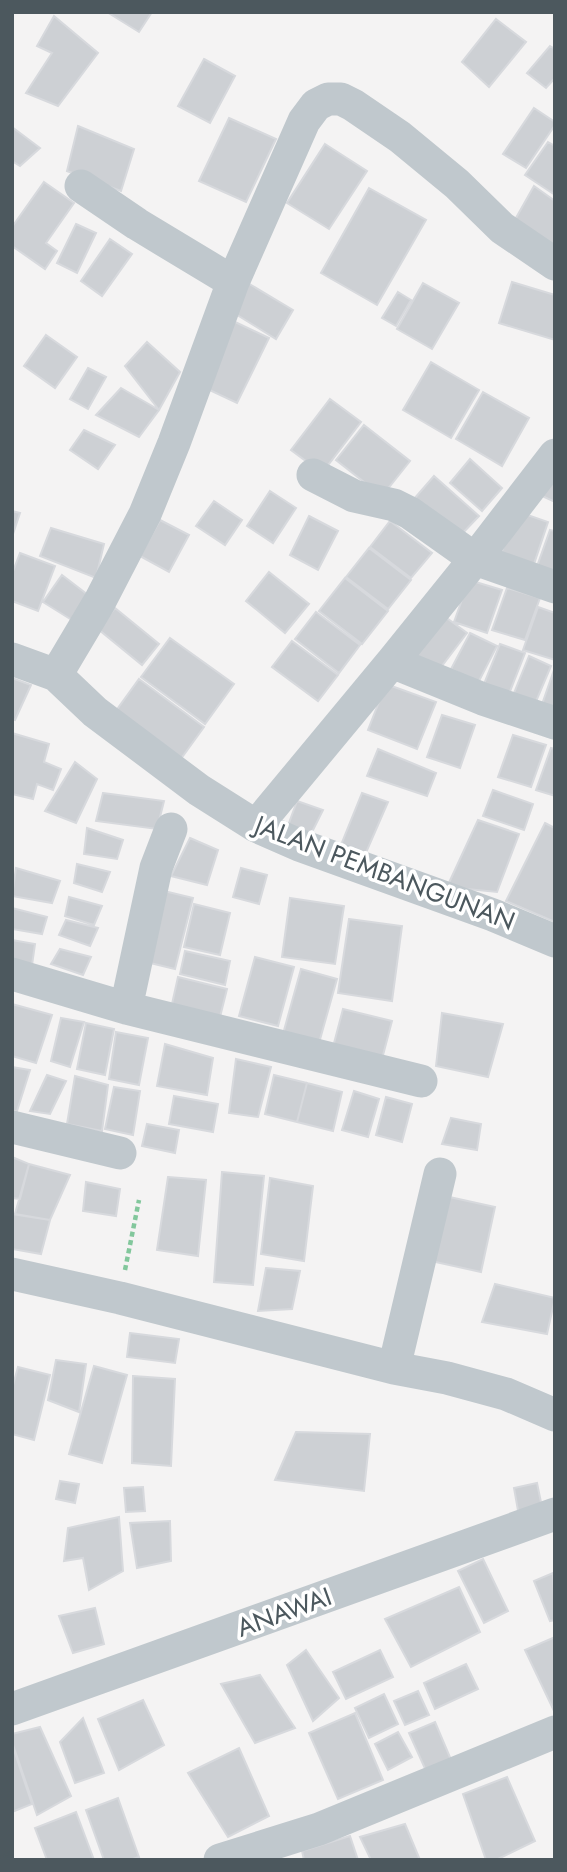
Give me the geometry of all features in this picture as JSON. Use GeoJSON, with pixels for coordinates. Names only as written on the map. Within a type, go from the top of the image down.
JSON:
{"type":"FeatureCollection","features":[{"type":"Feature","properties":{"kind":"street"},"geometry":{"type":"LineString","coordinates":[[56,675],[100,601],[145,514],[233,282],[304,121],[316,105],[328,99],[341,99],[353,105],[400,137],[457,184],[502,228],[555,264]]}},
{"type":"Feature","properties":{"kind":"street"},"geometry":{"type":"LineString","coordinates":[[81,186],[137,224],[233,282]]}},
{"type":"Feature","properties":{"kind":"street"},"geometry":{"type":"LineString","coordinates":[[257,826],[475,559],[555,455]]}},
{"type":"Feature","properties":{"kind":"street"},"geometry":{"type":"LineString","coordinates":[[313,475],[354,496],[402,509],[475,559],[555,587]]}},
{"type":"Feature","properties":{"kind":"street","name":"JALAN PEMBANGUNAN"},"geometry":{"type":"LineString","coordinates":[[12,659],[56,675],[106,720],[199,790],[257,826],[299,845],[493,915],[555,941]]}},
{"type":"Feature","properties":{"kind":"street"},"geometry":{"type":"LineString","coordinates":[[392,662],[482,699],[555,723]]}},
{"type":"Feature","properties":{"kind":"street"},"geometry":{"type":"LineString","coordinates":[[125,1008],[153,881],[171,829]]}},
{"type":"Feature","properties":{"kind":"street"},"geometry":{"type":"LineString","coordinates":[[12,974],[125,1008],[421,1081]]}},
{"type":"Feature","properties":{"kind":"street"},"geometry":{"type":"LineString","coordinates":[[12,1127],[120,1153]]}},
{"type":"Feature","properties":{"kind":"street"},"geometry":{"type":"LineString","coordinates":[[394,1368],[440,1174]]}},
{"type":"Feature","properties":{"kind":"street"},"geometry":{"type":"LineString","coordinates":[[12,1274],[120,1298],[394,1368],[447,1378],[506,1394],[555,1415]]}},
{"type":"Feature","properties":{"kind":"street","name":"ANAWAI"},"geometry":{"type":"LineString","coordinates":[[12,1709],[555,1514]]}},
{"type":"Feature","properties":{"kind":"street"},"geometry":{"type":"LineString","coordinates":[[220,1860],[319,1829],[555,1732]]}},
{"type":"Feature","properties":{"kind":"path"},"geometry":{"type":"LineString","coordinates":[[120,1298],[139,1200]]}},
{"type":"Feature","properties":{"kind":"building"},"geometry":{"type":"Polygon","coordinates":[[[107,12],[152,12],[139,32],[107,12]]]}},
{"type":"Feature","properties":{"kind":"building"},"geometry":{"type":"Polygon","coordinates":[[[54,16],[98,53],[58,106],[26,93],[52,53],[37,46],[54,16]]]}},
{"type":"Feature","properties":{"kind":"building"},"geometry":{"type":"Polygon","coordinates":[[[496,19],[526,42],[489,87],[462,62],[496,19]]]}},
{"type":"Feature","properties":{"kind":"building"},"geometry":{"type":"Polygon","coordinates":[[[550,46],[555,49],[555,78],[546,88],[527,73],[550,46]]]}},
{"type":"Feature","properties":{"kind":"building"},"geometry":{"type":"Polygon","coordinates":[[[204,59],[235,76],[210,123],[178,106],[204,59]]]}},
{"type":"Feature","properties":{"kind":"building"},"geometry":{"type":"Polygon","coordinates":[[[534,108],[555,122],[555,125],[526,168],[503,154],[534,108]]]}},
{"type":"Feature","properties":{"kind":"building"},"geometry":{"type":"Polygon","coordinates":[[[229,118],[276,139],[246,202],[199,181],[229,118]]]}},
{"type":"Feature","properties":{"kind":"building"},"geometry":{"type":"Polygon","coordinates":[[[78,126],[134,149],[121,191],[67,171],[78,126]]]}},
{"type":"Feature","properties":{"kind":"building"},"geometry":{"type":"Polygon","coordinates":[[[12,127],[40,148],[20,166],[12,161],[12,127]]]}},
{"type":"Feature","properties":{"kind":"building"},"geometry":{"type":"Polygon","coordinates":[[[548,142],[555,146],[555,195],[525,175],[548,142]]]}},
{"type":"Feature","properties":{"kind":"building"},"geometry":{"type":"Polygon","coordinates":[[[325,144],[367,171],[329,229],[287,203],[325,144]]]}},
{"type":"Feature","properties":{"kind":"building"},"geometry":{"type":"Polygon","coordinates":[[[44,182],[74,203],[46,243],[57,251],[45,269],[12,246],[12,227],[44,182]]]}},
{"type":"Feature","properties":{"kind":"building"},"geometry":{"type":"Polygon","coordinates":[[[534,186],[555,201],[555,252],[512,225],[534,186]]]}},
{"type":"Feature","properties":{"kind":"building"},"geometry":{"type":"Polygon","coordinates":[[[369,188],[426,220],[377,305],[321,273],[369,188]]]}},
{"type":"Feature","properties":{"kind":"building"},"geometry":{"type":"Polygon","coordinates":[[[76,224],[96,233],[77,273],[57,263],[76,224]]]}},
{"type":"Feature","properties":{"kind":"building"},"geometry":{"type":"Polygon","coordinates":[[[110,239],[132,254],[102,296],[81,281],[110,239]]]}},
{"type":"Feature","properties":{"kind":"building"},"geometry":{"type":"Polygon","coordinates":[[[246,282],[293,310],[276,339],[229,310],[246,282]]]}},
{"type":"Feature","properties":{"kind":"building"},"geometry":{"type":"Polygon","coordinates":[[[512,282],[555,295],[555,340],[499,323],[512,282]]]}},
{"type":"Feature","properties":{"kind":"building"},"geometry":{"type":"Polygon","coordinates":[[[423,283],[459,303],[432,349],[397,329],[423,283]]]}},
{"type":"Feature","properties":{"kind":"building"},"geometry":{"type":"Polygon","coordinates":[[[398,292],[411,300],[396,326],[382,318],[398,292]]]}},
{"type":"Feature","properties":{"kind":"building"},"geometry":{"type":"Polygon","coordinates":[[[233,321],[269,338],[237,403],[201,386],[233,321]]]}},
{"type":"Feature","properties":{"kind":"building"},"geometry":{"type":"Polygon","coordinates":[[[46,335],[77,357],[55,388],[24,366],[46,335]]]}},
{"type":"Feature","properties":{"kind":"building"},"geometry":{"type":"Polygon","coordinates":[[[147,342],[180,372],[159,410],[125,366],[147,342]]]}},
{"type":"Feature","properties":{"kind":"building"},"geometry":{"type":"Polygon","coordinates":[[[431,362],[479,390],[451,438],[403,410],[431,362]]]}},
{"type":"Feature","properties":{"kind":"building"},"geometry":{"type":"Polygon","coordinates":[[[88,368],[106,377],[88,409],[70,399],[88,368]]]}},
{"type":"Feature","properties":{"kind":"building"},"geometry":{"type":"Polygon","coordinates":[[[121,388],[159,410],[139,437],[96,415],[121,388]]]}},
{"type":"Feature","properties":{"kind":"building"},"geometry":{"type":"Polygon","coordinates":[[[483,392],[529,418],[502,466],[456,439],[483,392]]]}},
{"type":"Feature","properties":{"kind":"building"},"geometry":{"type":"Polygon","coordinates":[[[330,399],[361,422],[322,473],[291,450],[330,399]]]}},
{"type":"Feature","properties":{"kind":"building"},"geometry":{"type":"Polygon","coordinates":[[[364,425],[410,461],[382,496],[336,460],[364,425]]]}},
{"type":"Feature","properties":{"kind":"building"},"geometry":{"type":"Polygon","coordinates":[[[84,430],[115,445],[98,469],[70,450],[84,430]]]}},
{"type":"Feature","properties":{"kind":"building"},"geometry":{"type":"Polygon","coordinates":[[[470,459],[502,488],[482,511],[450,483],[470,459]]]}},
{"type":"Feature","properties":{"kind":"building"},"geometry":{"type":"Polygon","coordinates":[[[555,472],[555,502],[540,495],[555,472]]]}},
{"type":"Feature","properties":{"kind":"building"},"geometry":{"type":"Polygon","coordinates":[[[434,476],[479,516],[458,538],[414,499],[434,476]]]}},
{"type":"Feature","properties":{"kind":"building"},"geometry":{"type":"Polygon","coordinates":[[[270,491],[296,508],[273,543],[247,526],[270,491]]]}},
{"type":"Feature","properties":{"kind":"building"},"geometry":{"type":"Polygon","coordinates":[[[214,501],[242,520],[225,545],[196,526],[214,501]]]}},
{"type":"Feature","properties":{"kind":"building"},"geometry":{"type":"Polygon","coordinates":[[[12,511],[20,513],[12,537],[12,511]]]}},
{"type":"Feature","properties":{"kind":"building"},"geometry":{"type":"Polygon","coordinates":[[[516,511],[548,522],[534,564],[501,554],[516,511]]]}},
{"type":"Feature","properties":{"kind":"building"},"geometry":{"type":"Polygon","coordinates":[[[309,516],[338,531],[318,570],[290,555],[309,516]]]}},
{"type":"Feature","properties":{"kind":"building"},"geometry":{"type":"Polygon","coordinates":[[[160,520],[189,535],[169,572],[140,556],[160,520]]]}},
{"type":"Feature","properties":{"kind":"building"},"geometry":{"type":"Polygon","coordinates":[[[390,521],[432,553],[411,578],[370,547],[390,521]]]}},
{"type":"Feature","properties":{"kind":"building"},"geometry":{"type":"Polygon","coordinates":[[[51,528],[104,544],[96,578],[40,556],[51,528]]]}},
{"type":"Feature","properties":{"kind":"building"},"geometry":{"type":"Polygon","coordinates":[[[550,530],[555,531],[555,578],[535,572],[550,530]]]}},
{"type":"Feature","properties":{"kind":"building"},"geometry":{"type":"Polygon","coordinates":[[[369,548],[411,580],[388,609],[346,577],[369,548]]]}},
{"type":"Feature","properties":{"kind":"building"},"geometry":{"type":"Polygon","coordinates":[[[20,553],[55,566],[38,611],[12,601],[12,574],[20,553]]]}},
{"type":"Feature","properties":{"kind":"building"},"geometry":{"type":"Polygon","coordinates":[[[269,572],[309,604],[285,633],[246,601],[269,572]]]}},
{"type":"Feature","properties":{"kind":"building"},"geometry":{"type":"Polygon","coordinates":[[[62,575],[92,598],[75,622],[43,602],[62,575]]]}},
{"type":"Feature","properties":{"kind":"building"},"geometry":{"type":"Polygon","coordinates":[[[345,578],[388,611],[362,644],[319,611],[345,578]]]}},
{"type":"Feature","properties":{"kind":"building"},"geometry":{"type":"Polygon","coordinates":[[[469,580],[502,590],[487,633],[454,622],[469,580]]]}},
{"type":"Feature","properties":{"kind":"building"},"geometry":{"type":"Polygon","coordinates":[[[507,588],[540,598],[525,640],[492,630],[507,588]]]}},
{"type":"Feature","properties":{"kind":"building"},"geometry":{"type":"Polygon","coordinates":[[[538,607],[555,613],[555,660],[523,650],[538,607]]]}},
{"type":"Feature","properties":{"kind":"building"},"geometry":{"type":"Polygon","coordinates":[[[115,608],[159,644],[142,665],[98,629],[115,608]]]}},
{"type":"Feature","properties":{"kind":"building"},"geometry":{"type":"Polygon","coordinates":[[[316,612],[360,645],[339,673],[295,639],[316,612]]]}},
{"type":"Feature","properties":{"kind":"building"},"geometry":{"type":"Polygon","coordinates":[[[440,613],[467,633],[435,675],[408,655],[440,613]]]}},
{"type":"Feature","properties":{"kind":"building"},"geometry":{"type":"Polygon","coordinates":[[[470,633],[497,646],[478,683],[451,669],[470,633]]]}},
{"type":"Feature","properties":{"kind":"building"},"geometry":{"type":"Polygon","coordinates":[[[170,638],[234,684],[205,724],[141,677],[170,638]]]}},
{"type":"Feature","properties":{"kind":"building"},"geometry":{"type":"Polygon","coordinates":[[[292,641],[338,675],[318,701],[272,667],[292,641]]]}},
{"type":"Feature","properties":{"kind":"building"},"geometry":{"type":"Polygon","coordinates":[[[500,644],[525,653],[507,699],[482,689],[500,644]]]}},
{"type":"Feature","properties":{"kind":"building"},"geometry":{"type":"Polygon","coordinates":[[[529,656],[551,666],[532,711],[510,703],[529,656]]]}},
{"type":"Feature","properties":{"kind":"building"},"geometry":{"type":"Polygon","coordinates":[[[555,667],[555,714],[540,710],[555,667]]]}},
{"type":"Feature","properties":{"kind":"building"},"geometry":{"type":"Polygon","coordinates":[[[12,678],[31,685],[15,720],[12,719],[12,678]]]}},
{"type":"Feature","properties":{"kind":"building"},"geometry":{"type":"Polygon","coordinates":[[[139,679],[204,727],[175,767],[110,719],[139,679]]]}},
{"type":"Feature","properties":{"kind":"building"},"geometry":{"type":"Polygon","coordinates":[[[386,684],[436,702],[417,749],[368,730],[386,684]]]}},
{"type":"Feature","properties":{"kind":"building"},"geometry":{"type":"Polygon","coordinates":[[[442,715],[475,725],[460,768],[427,757],[442,715]]]}},
{"type":"Feature","properties":{"kind":"building"},"geometry":{"type":"Polygon","coordinates":[[[12,733],[49,744],[44,762],[61,769],[53,790],[37,784],[33,799],[12,794],[12,733]]]}},
{"type":"Feature","properties":{"kind":"building"},"geometry":{"type":"Polygon","coordinates":[[[513,735],[546,745],[531,787],[498,777],[513,735]]]}},
{"type":"Feature","properties":{"kind":"building"},"geometry":{"type":"Polygon","coordinates":[[[551,748],[555,749],[555,796],[536,790],[551,748]]]}},
{"type":"Feature","properties":{"kind":"building"},"geometry":{"type":"Polygon","coordinates":[[[378,749],[436,773],[427,796],[367,776],[378,749]]]}},
{"type":"Feature","properties":{"kind":"building"},"geometry":{"type":"Polygon","coordinates":[[[75,762],[97,779],[76,823],[45,811],[75,762]]]}},
{"type":"Feature","properties":{"kind":"building"},"geometry":{"type":"Polygon","coordinates":[[[493,790],[533,804],[524,830],[483,816],[493,790]]]}},
{"type":"Feature","properties":{"kind":"building"},"geometry":{"type":"Polygon","coordinates":[[[103,793],[164,801],[157,829],[96,821],[103,793]]]}},
{"type":"Feature","properties":{"kind":"building"},"geometry":{"type":"Polygon","coordinates":[[[362,793],[388,802],[365,855],[341,845],[362,793]]]}},
{"type":"Feature","properties":{"kind":"building"},"geometry":{"type":"Polygon","coordinates":[[[297,801],[323,810],[309,838],[286,831],[297,801]]]}},
{"type":"Feature","properties":{"kind":"building"},"geometry":{"type":"Polygon","coordinates":[[[478,820],[519,834],[497,892],[447,887],[478,820]]]}},
{"type":"Feature","properties":{"kind":"building"},"geometry":{"type":"Polygon","coordinates":[[[545,823],[555,828],[555,922],[506,901],[545,823]]]}},
{"type":"Feature","properties":{"kind":"building"},"geometry":{"type":"Polygon","coordinates":[[[87,828],[123,840],[117,859],[84,854],[87,828]]]}},
{"type":"Feature","properties":{"kind":"building"},"geometry":{"type":"Polygon","coordinates":[[[190,838],[218,850],[207,885],[171,876],[190,838]]]}},
{"type":"Feature","properties":{"kind":"building"},"geometry":{"type":"Polygon","coordinates":[[[77,864],[110,872],[102,892],[74,883],[77,864]]]}},
{"type":"Feature","properties":{"kind":"building"},"geometry":{"type":"Polygon","coordinates":[[[16,868],[60,881],[52,903],[12,896],[16,868]]]}},
{"type":"Feature","properties":{"kind":"building"},"geometry":{"type":"Polygon","coordinates":[[[241,868],[267,875],[259,904],[233,897],[241,868]]]}},
{"type":"Feature","properties":{"kind":"building"},"geometry":{"type":"Polygon","coordinates":[[[164,891],[193,898],[175,969],[146,962],[164,891]]]}},
{"type":"Feature","properties":{"kind":"building"},"geometry":{"type":"Polygon","coordinates":[[[69,897],[102,906],[94,925],[65,916],[69,897]]]}},
{"type":"Feature","properties":{"kind":"building"},"geometry":{"type":"Polygon","coordinates":[[[290,898],[344,906],[335,964],[282,957],[290,898]]]}},
{"type":"Feature","properties":{"kind":"building"},"geometry":{"type":"Polygon","coordinates":[[[194,904],[230,913],[220,955],[184,947],[194,904]]]}},
{"type":"Feature","properties":{"kind":"building"},"geometry":{"type":"Polygon","coordinates":[[[12,908],[47,917],[42,934],[12,929],[12,908]]]}},
{"type":"Feature","properties":{"kind":"building"},"geometry":{"type":"Polygon","coordinates":[[[349,919],[402,926],[392,1001],[338,993],[349,919]]]}},
{"type":"Feature","properties":{"kind":"building"},"geometry":{"type":"Polygon","coordinates":[[[66,920],[98,928],[90,946],[59,935],[66,920]]]}},
{"type":"Feature","properties":{"kind":"building"},"geometry":{"type":"Polygon","coordinates":[[[12,940],[35,944],[32,965],[12,962],[12,940]]]}},
{"type":"Feature","properties":{"kind":"building"},"geometry":{"type":"Polygon","coordinates":[[[60,949],[91,957],[83,975],[51,964],[60,949]]]}},
{"type":"Feature","properties":{"kind":"building"},"geometry":{"type":"Polygon","coordinates":[[[185,951],[230,961],[225,985],[180,974],[185,951]]]}},
{"type":"Feature","properties":{"kind":"building"},"geometry":{"type":"Polygon","coordinates":[[[255,957],[294,967],[278,1026],[239,1016],[255,957]]]}},
{"type":"Feature","properties":{"kind":"building"},"geometry":{"type":"Polygon","coordinates":[[[301,969],[337,979],[319,1043],[283,1034],[301,969]]]}},
{"type":"Feature","properties":{"kind":"building"},"geometry":{"type":"Polygon","coordinates":[[[178,977],[227,989],[218,1025],[170,1013],[178,977]]]}},
{"type":"Feature","properties":{"kind":"building"},"geometry":{"type":"Polygon","coordinates":[[[12,1004],[52,1015],[36,1063],[12,1056],[12,1004]]]}},
{"type":"Feature","properties":{"kind":"building"},"geometry":{"type":"Polygon","coordinates":[[[343,1009],[392,1021],[382,1059],[333,1047],[343,1009]]]}},
{"type":"Feature","properties":{"kind":"building"},"geometry":{"type":"Polygon","coordinates":[[[442,1013],[503,1024],[488,1077],[436,1066],[442,1013]]]}},
{"type":"Feature","properties":{"kind":"building"},"geometry":{"type":"Polygon","coordinates":[[[61,1018],[84,1022],[70,1067],[51,1061],[61,1018]]]}},
{"type":"Feature","properties":{"kind":"building"},"geometry":{"type":"Polygon","coordinates":[[[86,1023],[114,1029],[105,1075],[77,1069],[86,1023]]]}},
{"type":"Feature","properties":{"kind":"building"},"geometry":{"type":"Polygon","coordinates":[[[116,1032],[148,1038],[139,1085],[109,1079],[116,1032]]]}},
{"type":"Feature","properties":{"kind":"building"},"geometry":{"type":"Polygon","coordinates":[[[165,1044],[213,1058],[207,1095],[157,1086],[165,1044]]]}},
{"type":"Feature","properties":{"kind":"building"},"geometry":{"type":"Polygon","coordinates":[[[236,1059],[271,1067],[258,1117],[229,1113],[236,1059]]]}},
{"type":"Feature","properties":{"kind":"building"},"geometry":{"type":"Polygon","coordinates":[[[12,1067],[30,1070],[17,1111],[12,1111],[12,1067]]]}},
{"type":"Feature","properties":{"kind":"building"},"geometry":{"type":"Polygon","coordinates":[[[47,1075],[66,1081],[50,1114],[30,1111],[47,1075]]]}},
{"type":"Feature","properties":{"kind":"building"},"geometry":{"type":"Polygon","coordinates":[[[274,1075],[307,1083],[297,1122],[265,1114],[274,1075]]]}},
{"type":"Feature","properties":{"kind":"building"},"geometry":{"type":"Polygon","coordinates":[[[75,1076],[108,1085],[102,1131],[67,1124],[75,1076]]]}},
{"type":"Feature","properties":{"kind":"building"},"geometry":{"type":"Polygon","coordinates":[[[307,1083],[342,1092],[333,1131],[297,1122],[307,1083]]]}},
{"type":"Feature","properties":{"kind":"building"},"geometry":{"type":"Polygon","coordinates":[[[114,1087],[140,1091],[133,1135],[105,1129],[114,1087]]]}},
{"type":"Feature","properties":{"kind":"building"},"geometry":{"type":"Polygon","coordinates":[[[354,1091],[379,1099],[368,1137],[342,1130],[354,1091]]]}},
{"type":"Feature","properties":{"kind":"building"},"geometry":{"type":"Polygon","coordinates":[[[174,1096],[218,1104],[213,1132],[169,1124],[174,1096]]]}},
{"type":"Feature","properties":{"kind":"building"},"geometry":{"type":"Polygon","coordinates":[[[386,1097],[412,1104],[402,1142],[376,1135],[386,1097]]]}},
{"type":"Feature","properties":{"kind":"building"},"geometry":{"type":"Polygon","coordinates":[[[451,1118],[481,1124],[477,1150],[442,1144],[451,1118]]]}},
{"type":"Feature","properties":{"kind":"building"},"geometry":{"type":"Polygon","coordinates":[[[147,1124],[179,1130],[175,1153],[142,1146],[147,1124]]]}},
{"type":"Feature","properties":{"kind":"building"},"geometry":{"type":"Polygon","coordinates":[[[12,1157],[29,1164],[20,1199],[12,1198],[12,1157]]]}},
{"type":"Feature","properties":{"kind":"building"},"geometry":{"type":"Polygon","coordinates":[[[29,1164],[70,1175],[50,1220],[15,1214],[29,1164]]]}},
{"type":"Feature","properties":{"kind":"building"},"geometry":{"type":"Polygon","coordinates":[[[222,1172],[264,1176],[253,1285],[214,1282],[222,1172]]]}},
{"type":"Feature","properties":{"kind":"building"},"geometry":{"type":"Polygon","coordinates":[[[168,1177],[206,1180],[198,1256],[157,1250],[168,1177]]]}},
{"type":"Feature","properties":{"kind":"building"},"geometry":{"type":"Polygon","coordinates":[[[270,1178],[313,1186],[304,1261],[261,1254],[270,1178]]]}},
{"type":"Feature","properties":{"kind":"building"},"geometry":{"type":"Polygon","coordinates":[[[86,1182],[120,1189],[116,1216],[83,1211],[86,1182]]]}},
{"type":"Feature","properties":{"kind":"building"},"geometry":{"type":"Polygon","coordinates":[[[445,1196],[495,1207],[481,1272],[431,1261],[445,1196]]]}},
{"type":"Feature","properties":{"kind":"building"},"geometry":{"type":"Polygon","coordinates":[[[12,1214],[50,1220],[41,1254],[12,1249],[12,1214]]]}},
{"type":"Feature","properties":{"kind":"building"},"geometry":{"type":"Polygon","coordinates":[[[266,1268],[300,1271],[292,1309],[258,1311],[266,1268]]]}},
{"type":"Feature","properties":{"kind":"building"},"geometry":{"type":"Polygon","coordinates":[[[495,1284],[555,1298],[547,1334],[482,1322],[495,1284]]]}},
{"type":"Feature","properties":{"kind":"building"},"geometry":{"type":"Polygon","coordinates":[[[130,1333],[179,1339],[175,1363],[127,1357],[130,1333]]]}},
{"type":"Feature","properties":{"kind":"building"},"geometry":{"type":"Polygon","coordinates":[[[56,1360],[86,1364],[79,1412],[48,1400],[56,1360]]]}},
{"type":"Feature","properties":{"kind":"building"},"geometry":{"type":"Polygon","coordinates":[[[94,1366],[127,1375],[102,1463],[69,1454],[94,1366]]]}},
{"type":"Feature","properties":{"kind":"building"},"geometry":{"type":"Polygon","coordinates":[[[18,1367],[50,1375],[34,1440],[12,1434],[12,1389],[18,1367]]]}},
{"type":"Feature","properties":{"kind":"building"},"geometry":{"type":"Polygon","coordinates":[[[133,1376],[175,1379],[171,1466],[132,1463],[133,1376]]]}},
{"type":"Feature","properties":{"kind":"building"},"geometry":{"type":"Polygon","coordinates":[[[296,1432],[370,1434],[364,1491],[275,1480],[296,1432]]]}},
{"type":"Feature","properties":{"kind":"building"},"geometry":{"type":"Polygon","coordinates":[[[60,1481],[79,1484],[75,1503],[56,1499],[60,1481]]]}},
{"type":"Feature","properties":{"kind":"building"},"geometry":{"type":"Polygon","coordinates":[[[537,1483],[543,1512],[519,1516],[514,1488],[537,1483]]]}},
{"type":"Feature","properties":{"kind":"building"},"geometry":{"type":"Polygon","coordinates":[[[143,1487],[145,1511],[126,1512],[124,1488],[143,1487]]]}},
{"type":"Feature","properties":{"kind":"building"},"geometry":{"type":"Polygon","coordinates":[[[119,1517],[123,1571],[89,1590],[83,1558],[64,1561],[68,1528],[119,1517]]]}},
{"type":"Feature","properties":{"kind":"building"},"geometry":{"type":"Polygon","coordinates":[[[170,1521],[171,1561],[137,1568],[130,1523],[170,1521]]]}},
{"type":"Feature","properties":{"kind":"building"},"geometry":{"type":"Polygon","coordinates":[[[483,1559],[508,1611],[484,1623],[458,1571],[483,1559]]]}},
{"type":"Feature","properties":{"kind":"building"},"geometry":{"type":"Polygon","coordinates":[[[553,1573],[555,1620],[550,1621],[534,1581],[553,1573]]]}},
{"type":"Feature","properties":{"kind":"building"},"geometry":{"type":"Polygon","coordinates":[[[459,1587],[480,1632],[411,1667],[385,1619],[459,1587]]]}},
{"type":"Feature","properties":{"kind":"building"},"geometry":{"type":"Polygon","coordinates":[[[95,1608],[104,1644],[73,1653],[59,1616],[95,1608]]]}},
{"type":"Feature","properties":{"kind":"building"},"geometry":{"type":"Polygon","coordinates":[[[555,1637],[555,1713],[525,1650],[555,1637]]]}},
{"type":"Feature","properties":{"kind":"building"},"geometry":{"type":"Polygon","coordinates":[[[306,1650],[339,1698],[313,1721],[287,1665],[306,1650]]]}},
{"type":"Feature","properties":{"kind":"building"},"geometry":{"type":"Polygon","coordinates":[[[380,1650],[393,1677],[346,1699],[333,1672],[380,1650]]]}},
{"type":"Feature","properties":{"kind":"building"},"geometry":{"type":"Polygon","coordinates":[[[466,1664],[478,1689],[435,1709],[424,1683],[466,1664]]]}},
{"type":"Feature","properties":{"kind":"building"},"geometry":{"type":"Polygon","coordinates":[[[260,1675],[295,1728],[255,1743],[221,1684],[260,1675]]]}},
{"type":"Feature","properties":{"kind":"building"},"geometry":{"type":"Polygon","coordinates":[[[418,1691],[429,1715],[405,1725],[394,1701],[418,1691]]]}},
{"type":"Feature","properties":{"kind":"building"},"geometry":{"type":"Polygon","coordinates":[[[384,1694],[398,1724],[369,1738],[355,1708],[384,1694]]]}},
{"type":"Feature","properties":{"kind":"building"},"geometry":{"type":"Polygon","coordinates":[[[143,1700],[164,1745],[119,1770],[98,1719],[143,1700]]]}},
{"type":"Feature","properties":{"kind":"building"},"geometry":{"type":"Polygon","coordinates":[[[355,1713],[383,1780],[338,1799],[309,1733],[355,1713]]]}},
{"type":"Feature","properties":{"kind":"building"},"geometry":{"type":"Polygon","coordinates":[[[83,1718],[104,1773],[75,1783],[60,1742],[83,1718]]]}},
{"type":"Feature","properties":{"kind":"building"},"geometry":{"type":"Polygon","coordinates":[[[435,1722],[452,1762],[427,1773],[409,1733],[435,1722]]]}},
{"type":"Feature","properties":{"kind":"building"},"geometry":{"type":"Polygon","coordinates":[[[40,1727],[71,1796],[37,1815],[12,1742],[12,1734],[40,1727]]]}},
{"type":"Feature","properties":{"kind":"building"},"geometry":{"type":"Polygon","coordinates":[[[398,1732],[412,1757],[388,1770],[375,1744],[398,1732]]]}},
{"type":"Feature","properties":{"kind":"building"},"geometry":{"type":"Polygon","coordinates":[[[239,1748],[269,1816],[228,1837],[188,1773],[239,1748]]]}},
{"type":"Feature","properties":{"kind":"building"},"geometry":{"type":"Polygon","coordinates":[[[14,1750],[32,1804],[12,1812],[12,1751],[14,1750]]]}},
{"type":"Feature","properties":{"kind":"building"},"geometry":{"type":"Polygon","coordinates":[[[507,1777],[535,1841],[496,1860],[486,1860],[463,1794],[507,1777]]]}},
{"type":"Feature","properties":{"kind":"building"},"geometry":{"type":"Polygon","coordinates":[[[118,1798],[139,1857],[130,1860],[104,1860],[86,1810],[118,1798]]]}},
{"type":"Feature","properties":{"kind":"building"},"geometry":{"type":"Polygon","coordinates":[[[76,1812],[94,1860],[47,1860],[35,1828],[76,1812]]]}},
{"type":"Feature","properties":{"kind":"building"},"geometry":{"type":"Polygon","coordinates":[[[405,1824],[420,1860],[371,1860],[360,1837],[405,1824]]]}},
{"type":"Feature","properties":{"kind":"building"},"geometry":{"type":"Polygon","coordinates":[[[350,1836],[358,1860],[304,1860],[302,1851],[350,1836]]]}}]}
